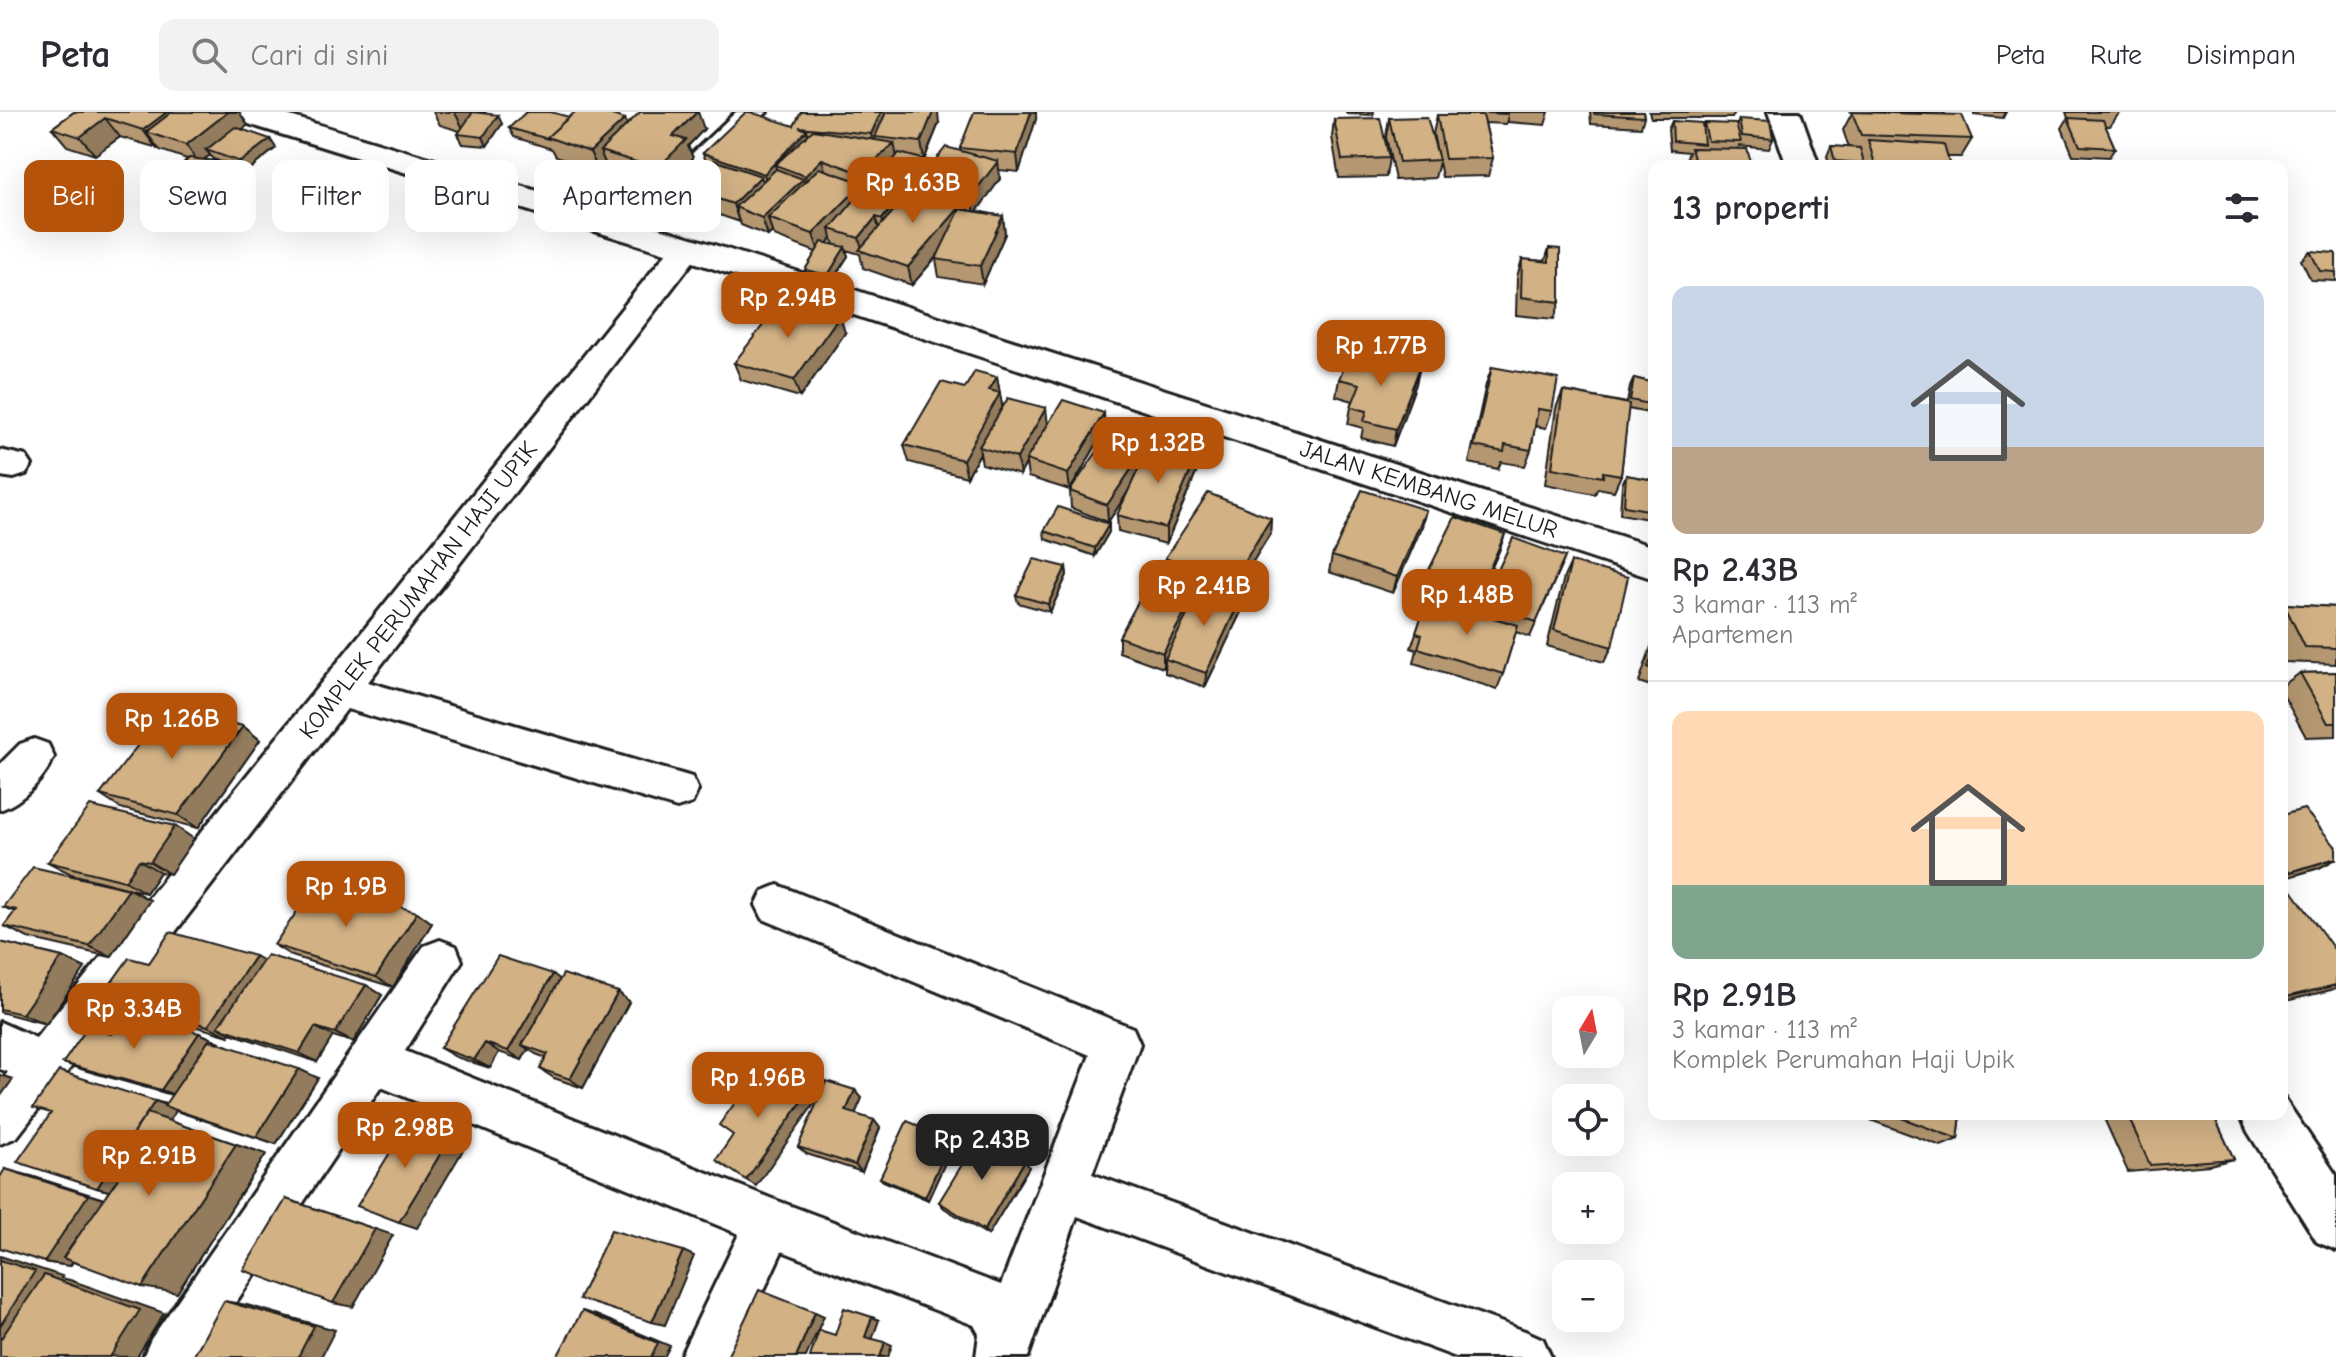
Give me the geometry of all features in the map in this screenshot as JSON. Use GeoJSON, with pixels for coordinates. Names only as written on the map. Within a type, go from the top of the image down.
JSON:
{"type":"FeatureCollection","features":[{"type":"Feature","properties":{"kind":"street","name":"JALAN KEMBANG MELUR"},"geometry":{"type":"LineString","coordinates":[[243,112],[534,202]]}},
{"type":"Feature","properties":{"kind":"street"},"geometry":{"type":"LineString","coordinates":[[703,160],[753,112]]}},
{"type":"Feature","properties":{"kind":"street"},"geometry":{"type":"LineString","coordinates":[[1784,112],[1801,160]]}},
{"type":"Feature","properties":{"kind":"street","name":"JALAN KEMBANG MELUR"},"geometry":{"type":"LineString","coordinates":[[632,232],[1648,561]]}},
{"type":"Feature","properties":{"kind":"street","name":"KOMPLEK PERUMAHAN HAJI UPIK"},"geometry":{"type":"LineString","coordinates":[[0,1120],[687,248]]}},
{"type":"Feature","properties":{"kind":"street"},"geometry":{"type":"LineString","coordinates":[[339,690],[677,790]]}},
{"type":"Feature","properties":{"kind":"street"},"geometry":{"type":"LineString","coordinates":[[0,792],[34,757]]}},
{"type":"Feature","properties":{"kind":"street"},"geometry":{"type":"LineString","coordinates":[[778,905],[1117,1044],[1003,1351]]}},
{"type":"Feature","properties":{"kind":"street"},"geometry":{"type":"LineString","coordinates":[[169,1357],[440,961]]}},
{"type":"Feature","properties":{"kind":"street"},"geometry":{"type":"LineString","coordinates":[[0,1045],[43,1065]]}},
{"type":"Feature","properties":{"kind":"street"},"geometry":{"type":"LineString","coordinates":[[372,1060],[770,1222],[991,1306],[1005,1329],[1003,1351]]}},
{"type":"Feature","properties":{"kind":"street"},"geometry":{"type":"LineString","coordinates":[[2270,1120],[2336,1223]]}},
{"type":"Feature","properties":{"kind":"street"},"geometry":{"type":"LineString","coordinates":[[1063,1187],[1525,1357]]}},
{"type":"Feature","properties":{"kind":"street"},"geometry":{"type":"LineString","coordinates":[[706,1357],[770,1222]]}},
{"type":"Feature","properties":{"kind":"building"},"geometry":{"type":"Polygon","coordinates":[[[74,112],[167,112],[143,130],[105,118],[80,137],[52,128],[74,112]]]}},
{"type":"Feature","properties":{"kind":"building"},"geometry":{"type":"Polygon","coordinates":[[[172,112],[228,112],[186,145],[146,132],[172,112]]]}},
{"type":"Feature","properties":{"kind":"building"},"geometry":{"type":"Polygon","coordinates":[[[473,112],[498,115],[483,137],[458,134],[473,112]]]}},
{"type":"Feature","properties":{"kind":"building"},"geometry":{"type":"Polygon","coordinates":[[[526,112],[551,112],[569,117],[548,139],[509,128],[526,112]]]}},
{"type":"Feature","properties":{"kind":"building"},"geometry":{"type":"Polygon","coordinates":[[[575,112],[602,112],[625,119],[590,152],[547,137],[575,112]]]}},
{"type":"Feature","properties":{"kind":"building"},"geometry":{"type":"Polygon","coordinates":[[[640,112],[697,112],[673,136],[686,140],[666,160],[630,160],[600,151],[640,112]]]}},
{"type":"Feature","properties":{"kind":"building"},"geometry":{"type":"Polygon","coordinates":[[[746,112],[794,126],[801,112],[881,112],[871,134],[799,127],[807,130],[764,174],[703,153],[746,112]]]}},
{"type":"Feature","properties":{"kind":"building"},"geometry":{"type":"Polygon","coordinates":[[[886,112],[933,112],[921,142],[875,137],[886,112]]]}},
{"type":"Feature","properties":{"kind":"building"},"geometry":{"type":"Polygon","coordinates":[[[974,112],[1031,112],[1017,154],[960,148],[974,112]]]}},
{"type":"Feature","properties":{"kind":"building"},"geometry":{"type":"Polygon","coordinates":[[[1643,112],[1644,117],[1594,114],[1643,112]]]}},
{"type":"Feature","properties":{"kind":"building"},"geometry":{"type":"Polygon","coordinates":[[[1852,112],[1962,115],[1972,139],[1861,135],[1852,112]]]}},
{"type":"Feature","properties":{"kind":"building"},"geometry":{"type":"Polygon","coordinates":[[[1437,115],[1483,115],[1493,158],[1445,159],[1437,115]]]}},
{"type":"Feature","properties":{"kind":"building"},"geometry":{"type":"Polygon","coordinates":[[[1427,117],[1439,160],[1399,162],[1389,118],[1427,117]]]}},
{"type":"Feature","properties":{"kind":"building"},"geometry":{"type":"Polygon","coordinates":[[[1380,118],[1389,158],[1342,160],[1334,119],[1380,118]]]}},
{"type":"Feature","properties":{"kind":"building"},"geometry":{"type":"Polygon","coordinates":[[[2068,118],[2103,120],[2115,148],[2080,146],[2068,118]]]}},
{"type":"Feature","properties":{"kind":"building"},"geometry":{"type":"Polygon","coordinates":[[[1739,119],[1770,121],[1773,139],[1742,136],[1739,119]]]}},
{"type":"Feature","properties":{"kind":"building"},"geometry":{"type":"Polygon","coordinates":[[[1672,121],[1702,123],[1704,144],[1673,141],[1672,121]]]}},
{"type":"Feature","properties":{"kind":"building"},"geometry":{"type":"Polygon","coordinates":[[[1704,123],[1736,124],[1741,142],[1708,141],[1704,123]]]}},
{"type":"Feature","properties":{"kind":"building"},"geometry":{"type":"Polygon","coordinates":[[[235,127],[270,139],[243,160],[206,150],[235,127]]]}},
{"type":"Feature","properties":{"kind":"building"},"geometry":{"type":"Polygon","coordinates":[[[813,130],[894,143],[869,167],[877,170],[871,177],[822,159],[805,176],[775,165],[813,130]]]}},
{"type":"Feature","properties":{"kind":"building"},"geometry":{"type":"Polygon","coordinates":[[[1868,140],[1944,145],[1948,160],[1874,160],[1868,140]]]}},
{"type":"Feature","properties":{"kind":"building"},"geometry":{"type":"Polygon","coordinates":[[[1831,146],[1860,148],[1863,160],[1835,160],[1831,146]]]}},
{"type":"Feature","properties":{"kind":"building"},"geometry":{"type":"Polygon","coordinates":[[[946,147],[998,161],[972,195],[919,181],[946,147]]]}},
{"type":"Feature","properties":{"kind":"building"},"geometry":{"type":"Polygon","coordinates":[[[1691,148],[1747,149],[1750,160],[1694,160],[1691,148]]]}},
{"type":"Feature","properties":{"kind":"building"},"geometry":{"type":"Polygon","coordinates":[[[899,153],[934,162],[919,181],[920,184],[882,175],[899,153]]]}},
{"type":"Feature","properties":{"kind":"building"},"geometry":{"type":"Polygon","coordinates":[[[721,162],[761,176],[733,204],[721,200],[721,162]]]}},
{"type":"Feature","properties":{"kind":"building"},"geometry":{"type":"Polygon","coordinates":[[[819,168],[863,183],[813,234],[768,218],[819,168]]]}},
{"type":"Feature","properties":{"kind":"building"},"geometry":{"type":"Polygon","coordinates":[[[776,169],[803,179],[762,218],[735,207],[776,169]]]}},
{"type":"Feature","properties":{"kind":"building"},"geometry":{"type":"Polygon","coordinates":[[[869,183],[904,193],[882,219],[876,217],[859,238],[830,229],[869,183]]]}},
{"type":"Feature","properties":{"kind":"building"},"geometry":{"type":"Polygon","coordinates":[[[918,183],[967,199],[908,267],[859,250],[918,183]]]}},
{"type":"Feature","properties":{"kind":"building"},"geometry":{"type":"Polygon","coordinates":[[[960,209],[1003,216],[980,266],[936,259],[960,209]]]}},
{"type":"Feature","properties":{"kind":"building"},"geometry":{"type":"Polygon","coordinates":[[[822,242],[845,247],[828,275],[805,270],[822,242]]]}},
{"type":"Feature","properties":{"kind":"building"},"geometry":{"type":"Polygon","coordinates":[[[1549,248],[1560,249],[1560,302],[1521,297],[1522,259],[1549,262],[1549,248]]]}},
{"type":"Feature","properties":{"kind":"building"},"geometry":{"type":"Polygon","coordinates":[[[2310,251],[2335,253],[2336,272],[2320,271],[2310,251]]]}},
{"type":"Feature","properties":{"kind":"building"},"geometry":{"type":"Polygon","coordinates":[[[783,299],[840,315],[794,380],[734,363],[783,299]]]}},
{"type":"Feature","properties":{"kind":"building"},"geometry":{"type":"Polygon","coordinates":[[[1369,354],[1420,367],[1396,429],[1364,421],[1367,411],[1351,407],[1360,384],[1339,379],[1347,360],[1364,364],[1369,354]]]}},
{"type":"Feature","properties":{"kind":"building"},"geometry":{"type":"Polygon","coordinates":[[[1492,367],[1558,379],[1552,411],[1538,409],[1531,450],[1505,445],[1504,452],[1474,446],[1492,367]]]}},
{"type":"Feature","properties":{"kind":"building"},"geometry":{"type":"Polygon","coordinates":[[[975,371],[997,377],[989,390],[1000,393],[963,460],[904,445],[941,382],[965,388],[975,371]]]}},
{"type":"Feature","properties":{"kind":"building"},"geometry":{"type":"Polygon","coordinates":[[[1634,378],[1648,382],[1648,404],[1630,400],[1634,378]]]}},
{"type":"Feature","properties":{"kind":"building"},"geometry":{"type":"Polygon","coordinates":[[[1563,391],[1629,404],[1621,475],[1603,472],[1603,477],[1552,468],[1563,391]]]}},
{"type":"Feature","properties":{"kind":"building"},"geometry":{"type":"Polygon","coordinates":[[[1008,398],[1046,408],[1017,458],[979,447],[1008,398]]]}},
{"type":"Feature","properties":{"kind":"building"},"geometry":{"type":"Polygon","coordinates":[[[1063,400],[1104,413],[1068,474],[1026,460],[1063,400]]]}},
{"type":"Feature","properties":{"kind":"building"},"geometry":{"type":"Polygon","coordinates":[[[1116,424],[1153,437],[1107,505],[1070,491],[1116,424]]]}},
{"type":"Feature","properties":{"kind":"building"},"geometry":{"type":"Polygon","coordinates":[[[1151,442],[1198,454],[1166,528],[1117,515],[1151,442]]]}},
{"type":"Feature","properties":{"kind":"building"},"geometry":{"type":"Polygon","coordinates":[[[1626,475],[1648,479],[1648,510],[1624,506],[1626,475]]]}},
{"type":"Feature","properties":{"kind":"building"},"geometry":{"type":"Polygon","coordinates":[[[1362,490],[1426,510],[1397,577],[1332,556],[1362,490]]]}},
{"type":"Feature","properties":{"kind":"building"},"geometry":{"type":"Polygon","coordinates":[[[1208,493],[1271,518],[1230,585],[1165,558],[1208,493]]]}},
{"type":"Feature","properties":{"kind":"building"},"geometry":{"type":"Polygon","coordinates":[[[1058,507],[1109,524],[1095,548],[1044,531],[1058,507]]]}},
{"type":"Feature","properties":{"kind":"building"},"geometry":{"type":"Polygon","coordinates":[[[1455,517],[1505,534],[1476,599],[1424,580],[1455,517]]]}},
{"type":"Feature","properties":{"kind":"building"},"geometry":{"type":"Polygon","coordinates":[[[1513,538],[1565,557],[1536,622],[1483,602],[1513,538]]]}},
{"type":"Feature","properties":{"kind":"building"},"geometry":{"type":"Polygon","coordinates":[[[1034,559],[1066,567],[1048,604],[1016,595],[1034,559]]]}},
{"type":"Feature","properties":{"kind":"building"},"geometry":{"type":"Polygon","coordinates":[[[1571,562],[1628,577],[1612,647],[1554,630],[1571,562]]]}},
{"type":"Feature","properties":{"kind":"building"},"geometry":{"type":"Polygon","coordinates":[[[1151,578],[1195,593],[1163,653],[1119,637],[1151,578]]]}},
{"type":"Feature","properties":{"kind":"building"},"geometry":{"type":"Polygon","coordinates":[[[1203,583],[1242,596],[1206,673],[1165,659],[1203,583]]]}},
{"type":"Feature","properties":{"kind":"building"},"geometry":{"type":"Polygon","coordinates":[[[1438,602],[1518,625],[1503,674],[1418,648],[1422,635],[1416,633],[1423,612],[1433,615],[1438,602]]]}},
{"type":"Feature","properties":{"kind":"building"},"geometry":{"type":"Polygon","coordinates":[[[2288,604],[2336,607],[2336,648],[2305,647],[2288,612],[2288,604]]]}},
{"type":"Feature","properties":{"kind":"building"},"geometry":{"type":"Polygon","coordinates":[[[2336,672],[2336,723],[2328,723],[2300,673],[2336,672]]]}},
{"type":"Feature","properties":{"kind":"building"},"geometry":{"type":"Polygon","coordinates":[[[166,708],[243,726],[178,815],[100,795],[166,708]]]}},
{"type":"Feature","properties":{"kind":"building"},"geometry":{"type":"Polygon","coordinates":[[[90,806],[175,826],[150,862],[139,860],[125,881],[48,862],[90,806]]]}},
{"type":"Feature","properties":{"kind":"building"},"geometry":{"type":"Polygon","coordinates":[[[2304,809],[2336,847],[2336,858],[2290,872],[2288,813],[2304,809]]]}},
{"type":"Feature","properties":{"kind":"building"},"geometry":{"type":"Polygon","coordinates":[[[33,867],[129,889],[89,946],[4,926],[16,910],[3,907],[33,867]]]}},
{"type":"Feature","properties":{"kind":"building"},"geometry":{"type":"Polygon","coordinates":[[[317,882],[417,912],[376,977],[274,945],[317,882]]]}},
{"type":"Feature","properties":{"kind":"building"},"geometry":{"type":"Polygon","coordinates":[[[2288,885],[2336,952],[2336,985],[2288,997],[2288,885]]]}},
{"type":"Feature","properties":{"kind":"building"},"geometry":{"type":"Polygon","coordinates":[[[170,932],[255,956],[208,1026],[102,996],[129,958],[149,963],[170,932]]]}},
{"type":"Feature","properties":{"kind":"building"},"geometry":{"type":"Polygon","coordinates":[[[0,942],[62,957],[22,1014],[0,1009],[0,942]]]}},
{"type":"Feature","properties":{"kind":"building"},"geometry":{"type":"Polygon","coordinates":[[[267,955],[366,985],[335,1033],[315,1027],[299,1053],[218,1027],[267,955]]]}},
{"type":"Feature","properties":{"kind":"building"},"geometry":{"type":"Polygon","coordinates":[[[498,956],[553,974],[508,1051],[485,1043],[474,1060],[440,1048],[498,956]]]}},
{"type":"Feature","properties":{"kind":"building"},"geometry":{"type":"Polygon","coordinates":[[[563,974],[618,992],[570,1079],[540,1069],[548,1054],[522,1045],[563,974]]]}},
{"type":"Feature","properties":{"kind":"building"},"geometry":{"type":"Polygon","coordinates":[[[127,1013],[199,1033],[161,1090],[63,1063],[87,1028],[112,1034],[127,1013]]]}},
{"type":"Feature","properties":{"kind":"building"},"geometry":{"type":"Polygon","coordinates":[[[209,1040],[299,1069],[256,1137],[164,1106],[209,1040]]]}},
{"type":"Feature","properties":{"kind":"building"},"geometry":{"type":"Polygon","coordinates":[[[763,1064],[808,1093],[746,1180],[716,1160],[733,1135],[719,1125],[763,1064]]]}},
{"type":"Feature","properties":{"kind":"building"},"geometry":{"type":"Polygon","coordinates":[[[59,1071],[155,1101],[97,1188],[17,1162],[51,1113],[33,1108],[59,1071]]]}},
{"type":"Feature","properties":{"kind":"building"},"geometry":{"type":"Polygon","coordinates":[[[826,1081],[855,1090],[846,1111],[874,1120],[855,1165],[798,1147],[826,1081]]]}},
{"type":"Feature","properties":{"kind":"building"},"geometry":{"type":"Polygon","coordinates":[[[147,1113],[236,1144],[142,1287],[63,1258],[119,1177],[106,1172],[147,1113]]]}},
{"type":"Feature","properties":{"kind":"building"},"geometry":{"type":"Polygon","coordinates":[[[412,1117],[453,1133],[399,1222],[357,1206],[412,1117]]]}},
{"type":"Feature","properties":{"kind":"building"},"geometry":{"type":"Polygon","coordinates":[[[1907,1120],[1960,1120],[1958,1139],[1907,1120]]]}},
{"type":"Feature","properties":{"kind":"building"},"geometry":{"type":"Polygon","coordinates":[[[2130,1120],[2216,1120],[2234,1159],[2150,1165],[2130,1120]]]}},
{"type":"Feature","properties":{"kind":"building"},"geometry":{"type":"Polygon","coordinates":[[[907,1121],[951,1139],[925,1197],[880,1178],[907,1121]]]}},
{"type":"Feature","properties":{"kind":"building"},"geometry":{"type":"Polygon","coordinates":[[[981,1134],[1025,1160],[984,1230],[939,1202],[981,1134]]]}},
{"type":"Feature","properties":{"kind":"building"},"geometry":{"type":"Polygon","coordinates":[[[5,1169],[88,1195],[44,1262],[0,1248],[0,1177],[5,1169]]]}},
{"type":"Feature","properties":{"kind":"building"},"geometry":{"type":"Polygon","coordinates":[[[286,1199],[375,1229],[333,1303],[243,1270],[286,1199]]]}},
{"type":"Feature","properties":{"kind":"building"},"geometry":{"type":"Polygon","coordinates":[[[611,1230],[683,1251],[652,1322],[579,1299],[611,1230]]]}},
{"type":"Feature","properties":{"kind":"building"},"geometry":{"type":"Polygon","coordinates":[[[0,1260],[35,1271],[0,1326],[0,1260]]]}},
{"type":"Feature","properties":{"kind":"building"},"geometry":{"type":"Polygon","coordinates":[[[44,1275],[140,1310],[110,1357],[0,1357],[0,1340],[44,1275]]]}},
{"type":"Feature","properties":{"kind":"building"},"geometry":{"type":"Polygon","coordinates":[[[759,1290],[815,1312],[796,1357],[727,1357],[759,1290]]]}},
{"type":"Feature","properties":{"kind":"building"},"geometry":{"type":"Polygon","coordinates":[[[224,1301],[314,1326],[298,1357],[193,1357],[224,1301]]]}},
{"type":"Feature","properties":{"kind":"building"},"geometry":{"type":"Polygon","coordinates":[[[844,1308],[872,1317],[865,1337],[885,1342],[880,1357],[810,1357],[819,1330],[835,1335],[844,1308]]]}},
{"type":"Feature","properties":{"kind":"building"},"geometry":{"type":"Polygon","coordinates":[[[582,1311],[658,1343],[651,1357],[557,1357],[582,1311]]]}}]}
